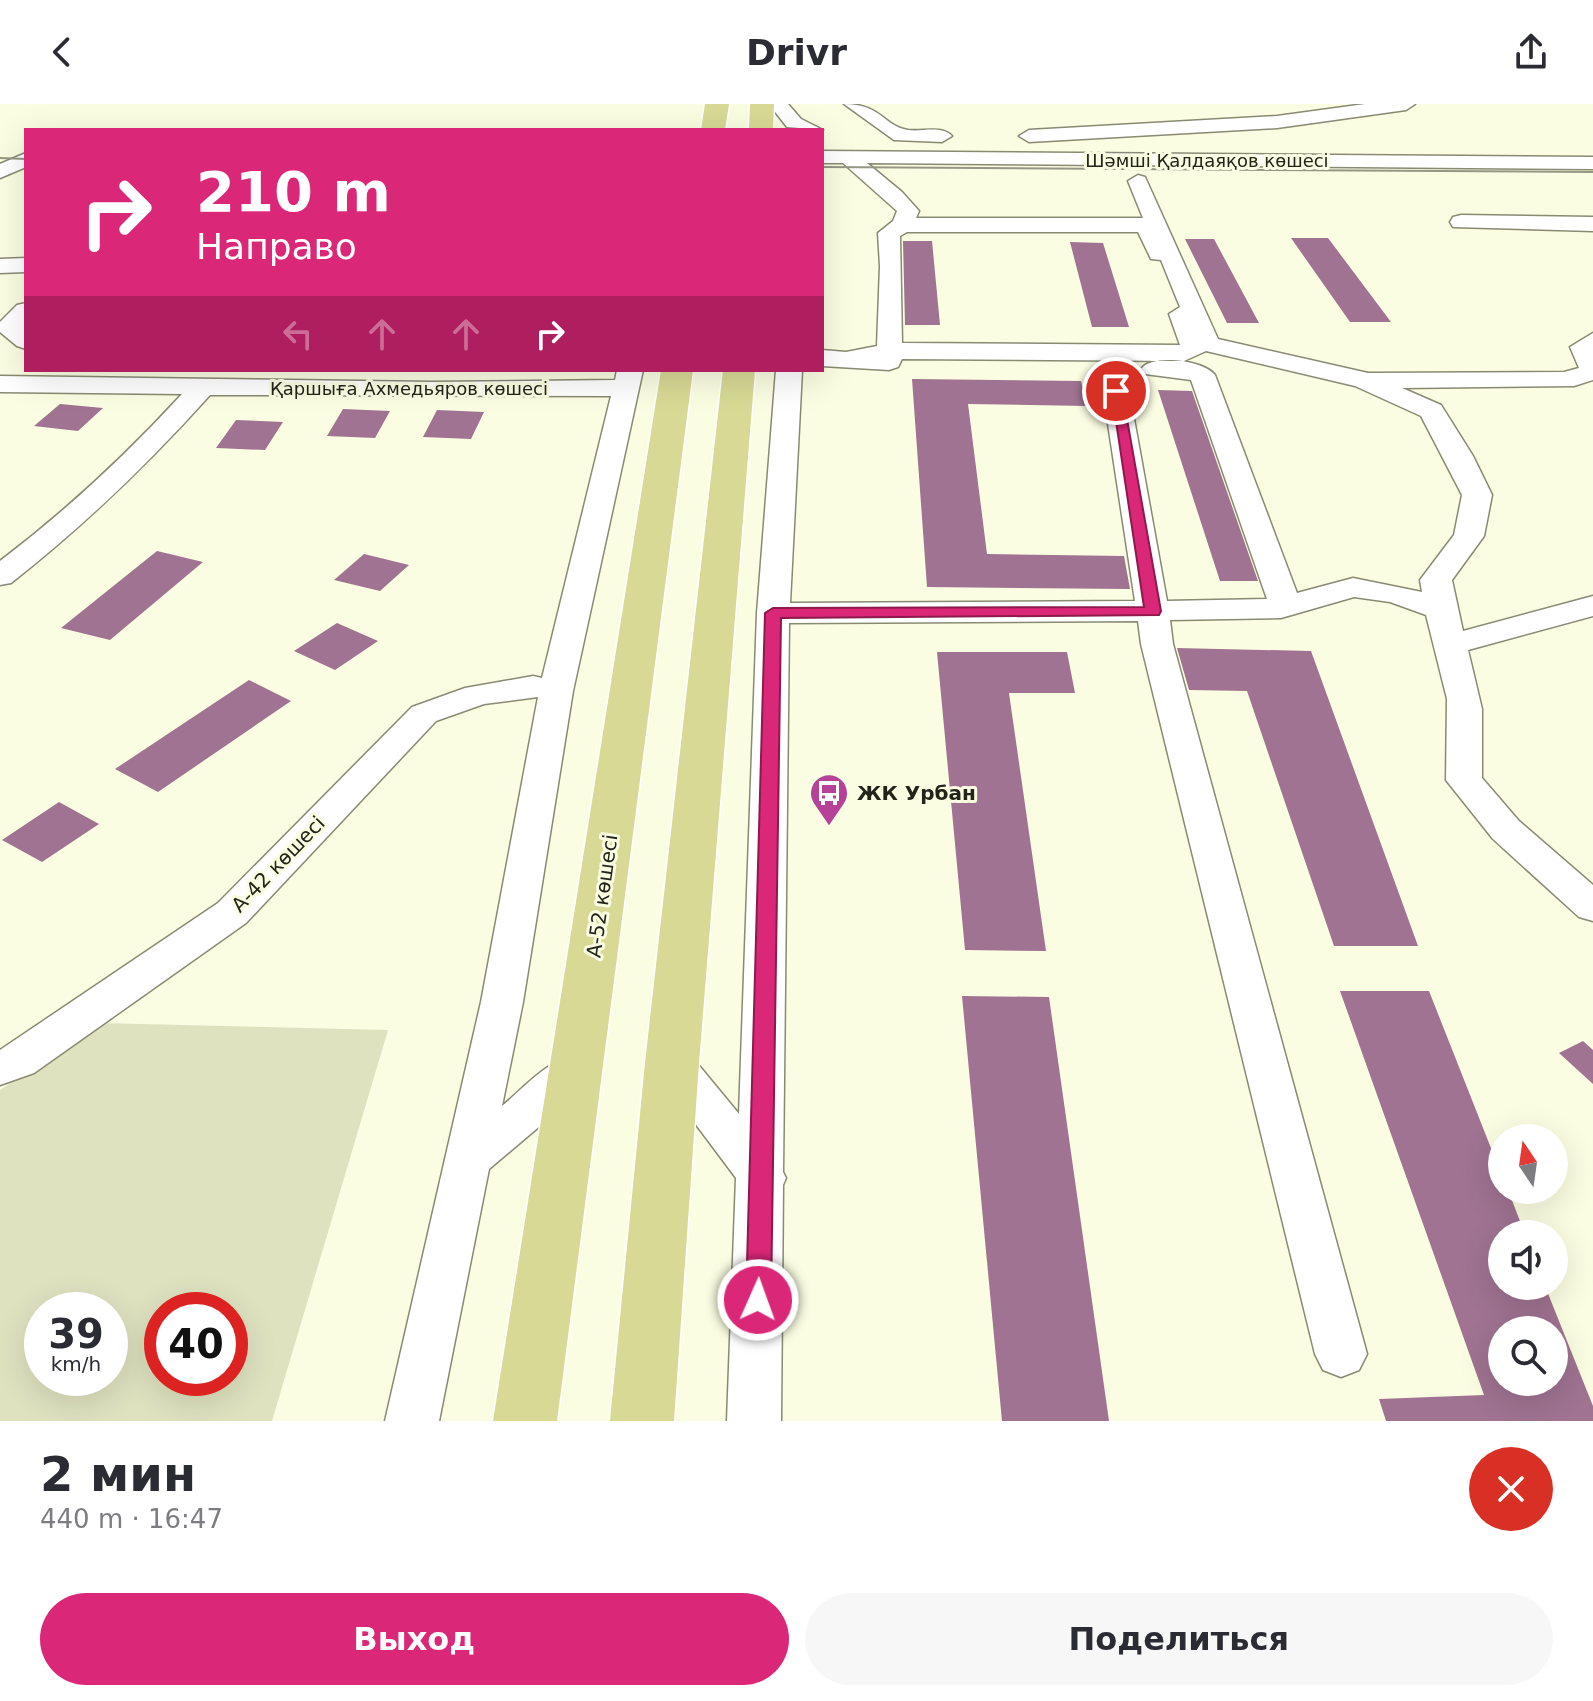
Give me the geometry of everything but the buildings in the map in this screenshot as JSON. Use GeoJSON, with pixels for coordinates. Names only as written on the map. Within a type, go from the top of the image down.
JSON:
{"type":"FeatureCollection","features":[{"type":"Feature","properties":{"kind":"main road"},"geometry":{"type":"LineString","coordinates":[[713,128],[717,104]]}},
{"type":"Feature","properties":{"kind":"main road"},"geometry":{"type":"LineString","coordinates":[[761,128],[762,104]]}},
{"type":"Feature","properties":{"kind":"main road","name":"А-52 көшесі"},"geometry":{"type":"LineString","coordinates":[[525,1421],[677,372]]}},
{"type":"Feature","properties":{"kind":"main road"},"geometry":{"type":"LineString","coordinates":[[642,1421],[672,1063],[739,372]]}},
{"type":"Feature","properties":{"kind":"street"},"geometry":{"type":"LineString","coordinates":[[778,104],[794,123],[808,128]]}},
{"type":"Feature","properties":{"kind":"street"},"geometry":{"type":"LineString","coordinates":[[853,104],[901,136],[961,136]]}},
{"type":"Feature","properties":{"kind":"street"},"geometry":{"type":"LineString","coordinates":[[1006,136],[1277,122],[1406,104]]}},
{"type":"Feature","properties":{"kind":"street"},"geometry":{"type":"LineString","coordinates":[[1123,105],[1139,131],[1137,170],[1208,344],[1364,380],[1431,411],[1459,456],[1477,495],[1469,536],[1436,580],[1439,609],[1452,644],[1465,703],[1464,780],[1506,830],[1593,907]]}},
{"type":"Feature","properties":{"kind":"street"},"geometry":{"type":"LineString","coordinates":[[824,134],[942,158]]}},
{"type":"Feature","properties":{"kind":"street"},"geometry":{"type":"LineString","coordinates":[[0,153],[24,156]]}},
{"type":"Feature","properties":{"kind":"street"},"geometry":{"type":"LineString","coordinates":[[0,172],[24,157]]}},
{"type":"Feature","properties":{"kind":"street","name":"Шәмші Қалдаяқов көшесі"},"geometry":{"type":"LineString","coordinates":[[824,157],[942,158],[1137,170],[1593,184]]}},
{"type":"Feature","properties":{"kind":"street"},"geometry":{"type":"LineString","coordinates":[[848,157],[869,179],[895,193],[908,211],[903,225]]}},
{"type":"Feature","properties":{"kind":"street","name":"Шәмші Қалдаяқов көшесі"},"geometry":{"type":"LineString","coordinates":[[824,178],[1593,163]]}},
{"type":"Feature","properties":{"kind":"street"},"geometry":{"type":"LineString","coordinates":[[0,172],[24,172]]}},
{"type":"Feature","properties":{"kind":"street"},"geometry":{"type":"LineString","coordinates":[[0,185],[24,185]]}},
{"type":"Feature","properties":{"kind":"street"},"geometry":{"type":"LineString","coordinates":[[1461,222],[1593,224]]}},
{"type":"Feature","properties":{"kind":"street"},"geometry":{"type":"LineString","coordinates":[[835,358],[1194,350],[1146,225],[903,225],[889,233],[892,280],[888,356]]}},
{"type":"Feature","properties":{"kind":"street"},"geometry":{"type":"LineString","coordinates":[[0,266],[24,265]]}},
{"type":"Feature","properties":{"kind":"street"},"geometry":{"type":"LineString","coordinates":[[24,312],[9,327],[24,341]]}},
{"type":"Feature","properties":{"kind":"street"},"geometry":{"type":"LineString","coordinates":[[1364,380],[1565,380],[1593,371],[1583,347],[1593,341]]}},
{"type":"Feature","properties":{"kind":"street"},"geometry":{"type":"LineString","coordinates":[[0,346],[24,343]]}},
{"type":"Feature","properties":{"kind":"street"},"geometry":{"type":"LineString","coordinates":[[888,356],[1187,370],[1202,375],[1283,597],[1281,608]]}},
{"type":"Feature","properties":{"kind":"street"},"geometry":{"type":"LineString","coordinates":[[518,388],[541,377],[543,372]]}},
{"type":"Feature","properties":{"kind":"street"},"geometry":{"type":"LineString","coordinates":[[754,1421],[763,1178],[773,613],[789,372]]}},
{"type":"Feature","properties":{"kind":"street"},"geometry":{"type":"LineString","coordinates":[[412,1421],[502,1002],[556,691],[628,379]]}},
{"type":"Feature","properties":{"kind":"street","name":"Қаршыға Ахмедьяров көшесі"},"geometry":{"type":"LineString","coordinates":[[5,389],[518,388],[628,379]]}},
{"type":"Feature","properties":{"kind":"street"},"geometry":{"type":"LineString","coordinates":[[0,576],[70,522],[121,475],[203,387]]}},
{"type":"Feature","properties":{"kind":"street"},"geometry":{"type":"LineString","coordinates":[[1116,391],[1157,644],[1341,1354]]}},
{"type":"Feature","properties":{"kind":"street"},"geometry":{"type":"LineString","coordinates":[[773,613],[1281,608],[1353,587],[1396,594],[1439,609]]}},
{"type":"Feature","properties":{"kind":"street"},"geometry":{"type":"LineString","coordinates":[[1452,644],[1593,606]]}},
{"type":"Feature","properties":{"kind":"street","name":"А-42 көшесі"},"geometry":{"type":"LineString","coordinates":[[0,1068],[19,1061],[232,913],[424,714],[477,695],[533,686],[556,691]]}},
{"type":"Feature","properties":{"kind":"street"},"geometry":{"type":"LineString","coordinates":[[672,1063],[763,1178]]}},
{"type":"Feature","properties":{"kind":"street"},"geometry":{"type":"LineString","coordinates":[[468,1160],[576,1070]]}},
{"type":"Feature","properties":{"kind":"green space"},"geometry":{"type":"Polygon","coordinates":[[[101,1023],[388,1030],[272,1421],[0,1421],[0,1090],[101,1023]]]}},
{"type":"Feature","properties":{"kind":"tram line"},"geometry":{"type":"LineString","coordinates":[[0,158],[24,159]]}},
{"type":"Feature","properties":{"kind":"tram line"},"geometry":{"type":"LineString","coordinates":[[824,167],[1593,172]]}},
{"type":"Feature","properties":{"kind":"place","name":"ЖК Урбан"},"geometry":{"type":"Point","coordinates":[829,827]}},
{"type":"Feature","properties":{"kind":"route"},"geometry":{"type":"LineString","coordinates":[[758,1300],[773,613],[1153,611],[1116,391]]}}]}
